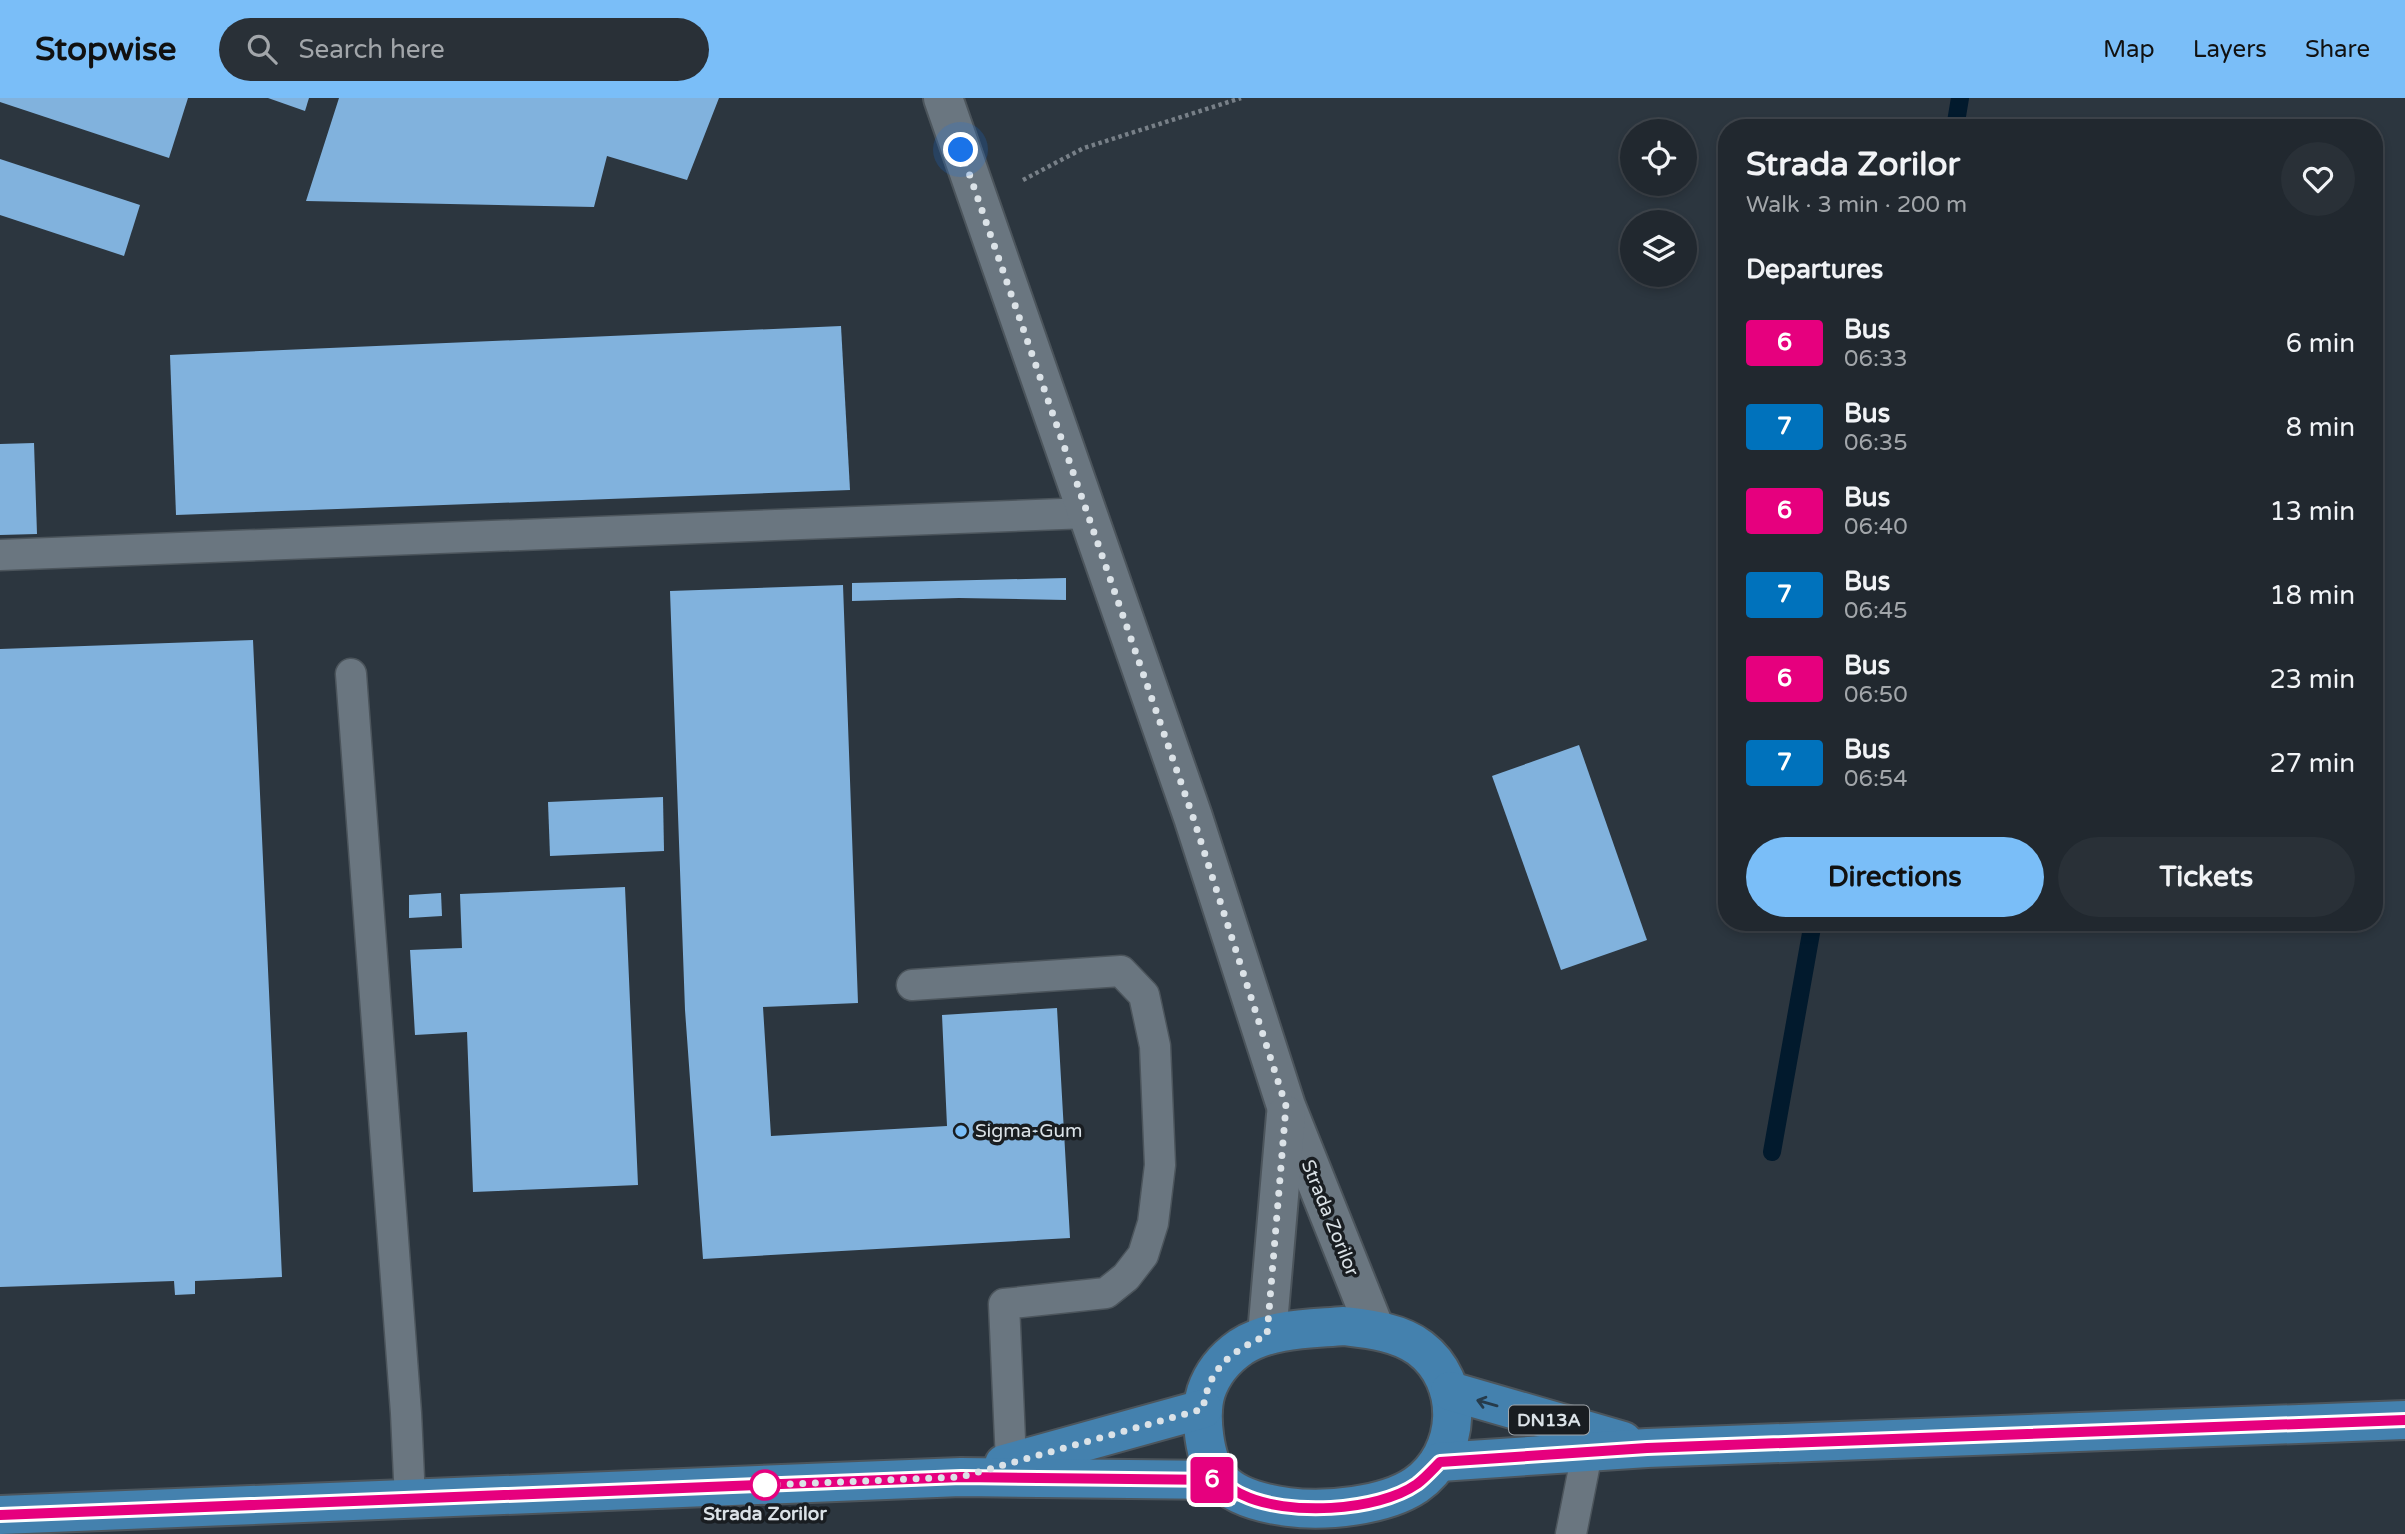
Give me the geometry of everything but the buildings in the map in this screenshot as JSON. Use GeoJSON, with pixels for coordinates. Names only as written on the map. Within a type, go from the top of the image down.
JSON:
{"type":"FeatureCollection","features":[{"type":"Feature","properties":{"kind":"main road"},"geometry":{"type":"LineString","coordinates":[[1344,1326],[1375,1329],[1400,1337],[1420,1348],[1441,1371],[1450,1391],[1453,1417],[1451,1438],[1440,1462],[1416,1485],[1376,1502],[1334,1509],[1287,1507],[1243,1496],[1220,1480],[1209,1461],[1204,1436],[1203,1409],[1206,1393],[1219,1366],[1241,1347],[1267,1335],[1344,1326]]}},
{"type":"Feature","properties":{"kind":"main road","name":"DN13A"},"geometry":{"type":"LineString","coordinates":[[1450,1391],[1647,1448]]}},
{"type":"Feature","properties":{"kind":"main road"},"geometry":{"type":"LineString","coordinates":[[961,1477],[1203,1409]]}},
{"type":"Feature","properties":{"kind":"main road","name":"DN13A"},"geometry":{"type":"LineString","coordinates":[[1440,1462],[1647,1448],[2405,1420]]}},
{"type":"Feature","properties":{"kind":"main road"},"geometry":{"type":"LineString","coordinates":[[0,1515],[961,1477],[1220,1480]]}},
{"type":"Feature","properties":{"kind":"street","name":"Strada Zorilor"},"geometry":{"type":"LineString","coordinates":[[943,98],[1193,817],[1286,1106],[1375,1329]]}},
{"type":"Feature","properties":{"kind":"street","name":"Strada Zorilor"},"geometry":{"type":"LineString","coordinates":[[1267,1335],[1286,1106]]}},
{"type":"Feature","properties":{"kind":"lane"},"geometry":{"type":"LineString","coordinates":[[0,555],[1088,513]]}},
{"type":"Feature","properties":{"kind":"lane"},"geometry":{"type":"LineString","coordinates":[[351,674],[403,1371],[410,1500]]}},
{"type":"Feature","properties":{"kind":"lane"},"geometry":{"type":"LineString","coordinates":[[912,985],[1121,971],[1144,995],[1155,1046],[1160,1165],[1153,1223],[1143,1255],[1126,1277],[1106,1293],[1004,1304],[1011,1462]]}},
{"type":"Feature","properties":{"kind":"lane"},"geometry":{"type":"LineString","coordinates":[[1571,1534],[1587,1453]]}},
{"type":"Feature","properties":{"kind":"path"},"geometry":{"type":"LineString","coordinates":[[980,203],[1084,148],[1241,98]]}},
{"type":"Feature","properties":{"kind":"waterway"},"geometry":{"type":"LineString","coordinates":[[1956,119],[1960,98]]}},
{"type":"Feature","properties":{"kind":"waterway"},"geometry":{"type":"LineString","coordinates":[[1772,1152],[1811,931]]}},
{"type":"Feature","properties":{"kind":"bus line","name":"6"},"geometry":{"type":"LineString","coordinates":[[0,1515],[961,1477],[1220,1480],[1243,1496],[1287,1507],[1334,1509],[1376,1502],[1416,1485],[1440,1462],[1647,1448],[2405,1420]]}},
{"type":"Feature","properties":{"kind":"place","name":"Sigma-Gum"},"geometry":{"type":"Point","coordinates":[961,1131]}},
{"type":"Feature","properties":{"kind":"place","name":"Strada Zorilor"},"geometry":{"type":"Point","coordinates":[765,1485]}},
{"type":"Feature","properties":{"kind":"route"},"geometry":{"type":"LineString","coordinates":[[765,1485],[961,1477],[1203,1409],[1206,1393],[1219,1366],[1241,1347],[1267,1335],[1286,1106],[1193,817],[961,150]]}}]}
